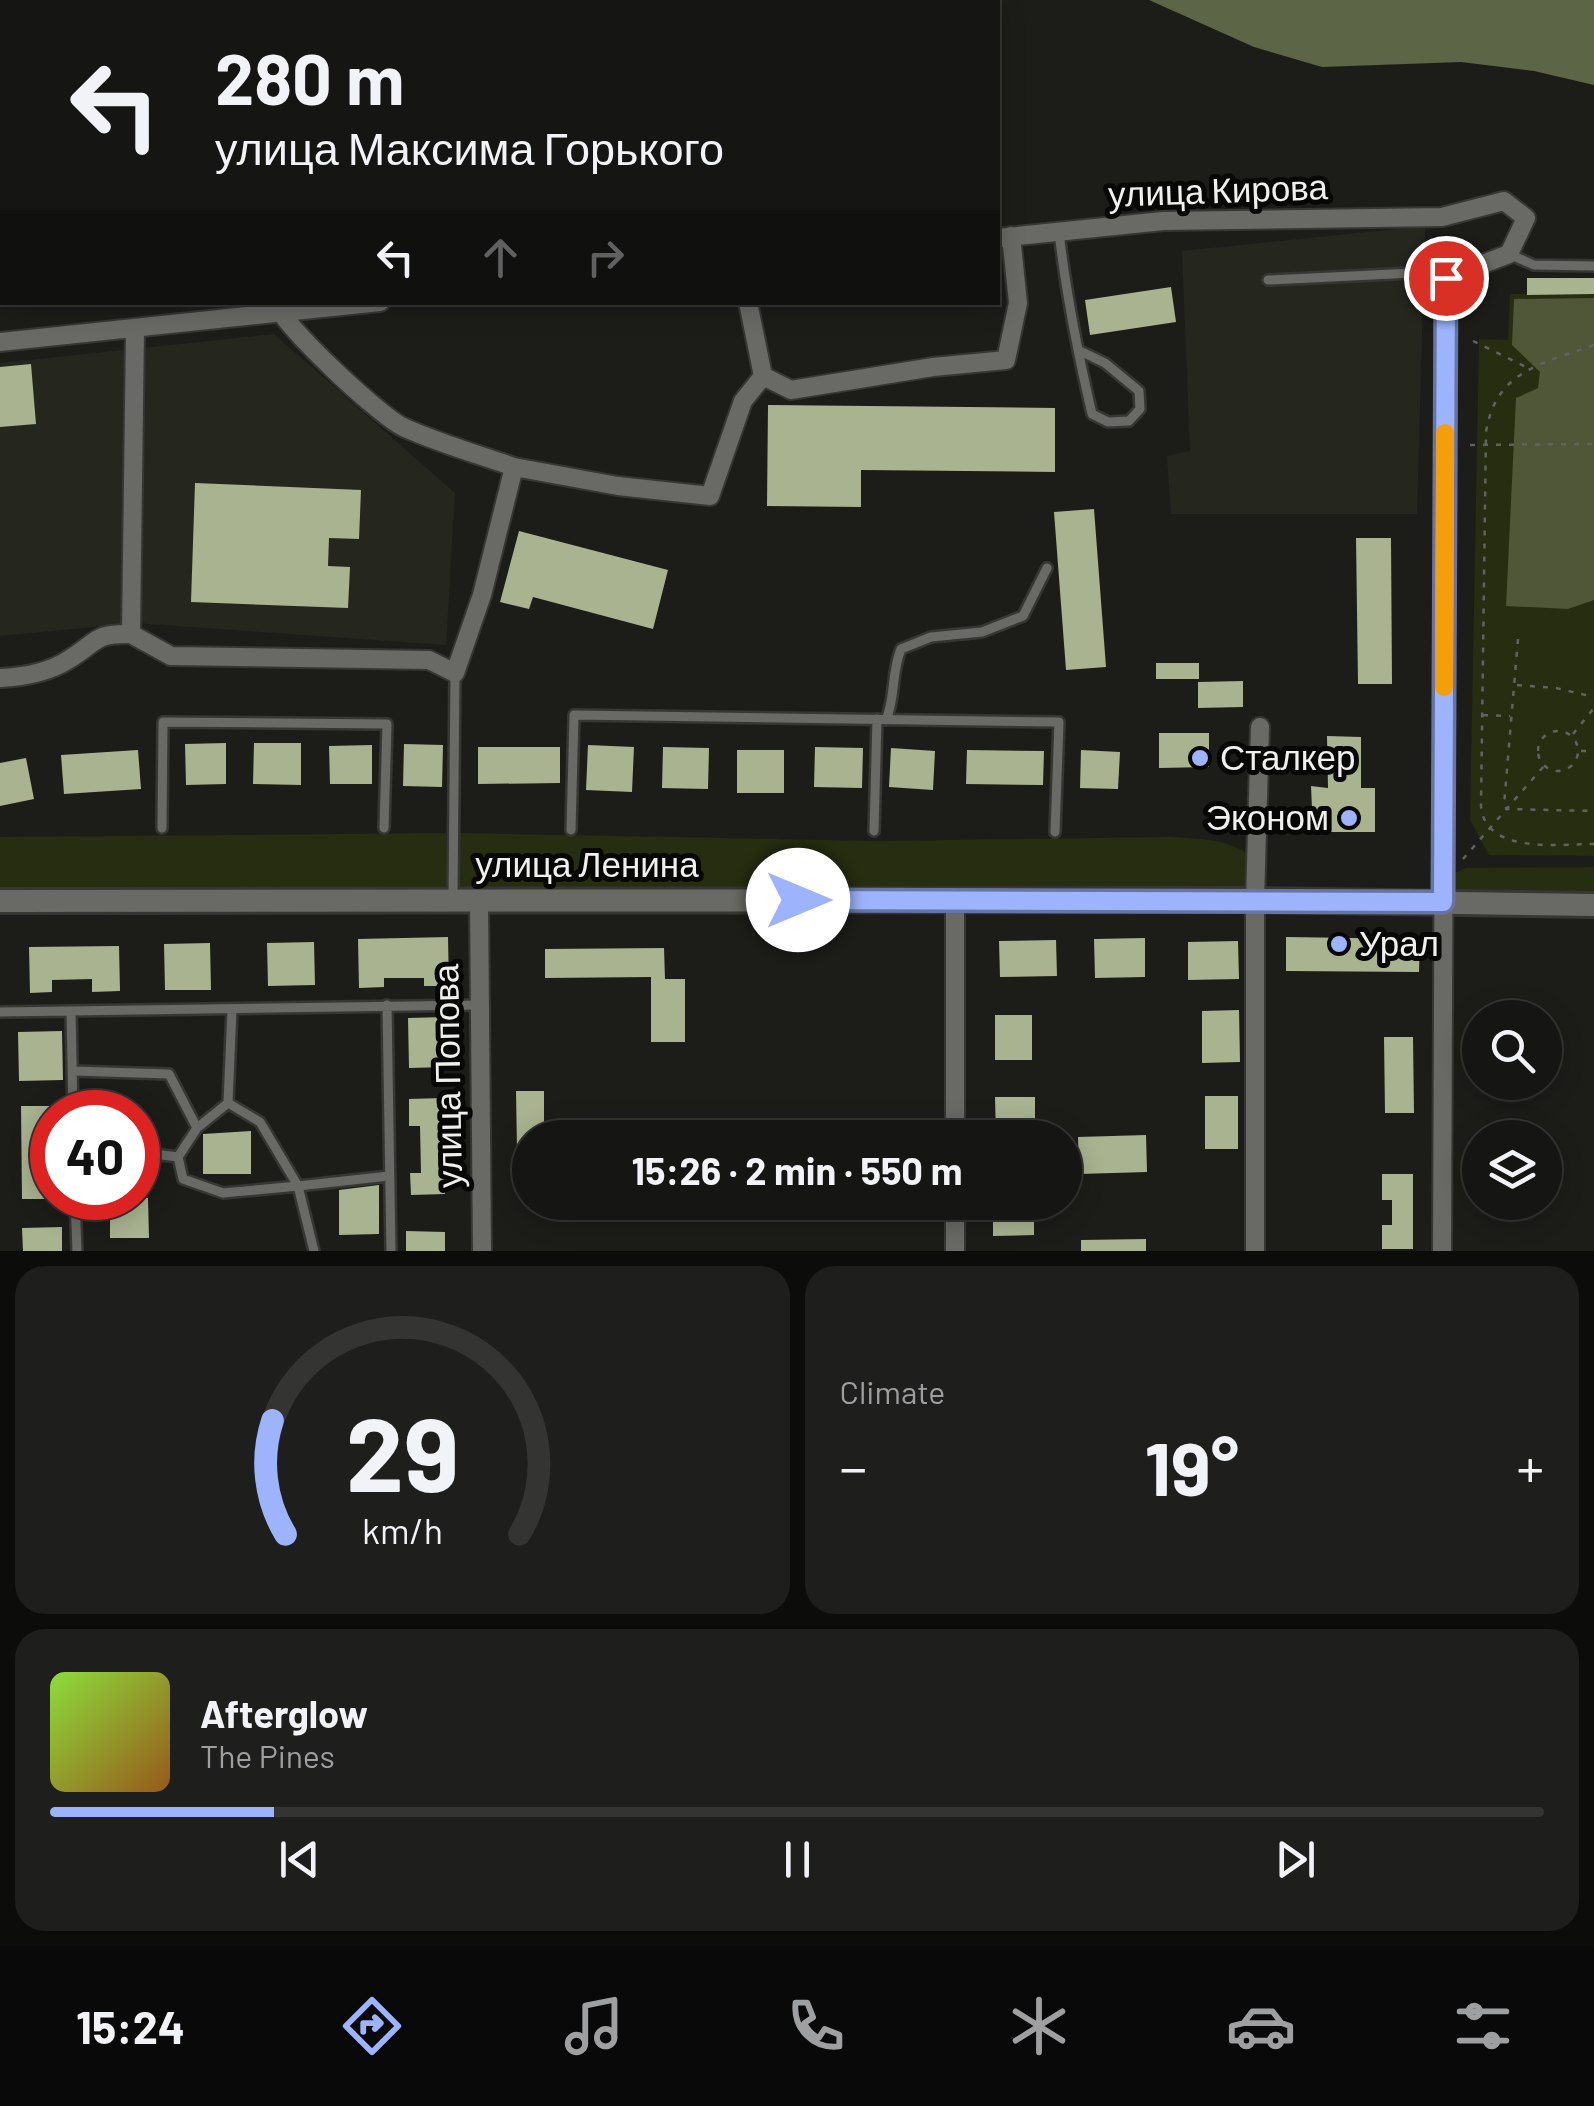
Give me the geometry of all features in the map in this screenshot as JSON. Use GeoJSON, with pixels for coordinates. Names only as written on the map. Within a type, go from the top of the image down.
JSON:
{"type":"FeatureCollection","features":[{"type":"Feature","properties":{"kind":"street","name":"улица Кирова"},"geometry":{"type":"LineString","coordinates":[[1004,237],[1163,221],[1442,217],[1504,201],[1526,218],[1509,254]]}},
{"type":"Feature","properties":{"kind":"street"},"geometry":{"type":"LineString","coordinates":[[763,376],[791,390],[933,367],[1006,360],[1018,303],[1004,237]]}},
{"type":"Feature","properties":{"kind":"street"},"geometry":{"type":"LineString","coordinates":[[1442,1251],[1446,278],[1509,254]]}},
{"type":"Feature","properties":{"kind":"street"},"geometry":{"type":"LineString","coordinates":[[0,342],[328,305]]}},
{"type":"Feature","properties":{"kind":"street"},"geometry":{"type":"LineString","coordinates":[[277,308],[312,350],[399,426],[514,467],[618,486],[710,496],[744,401],[763,376],[749,305]]}},
{"type":"Feature","properties":{"kind":"street"},"geometry":{"type":"LineString","coordinates":[[131,634],[135,329]]}},
{"type":"Feature","properties":{"kind":"street"},"geometry":{"type":"LineString","coordinates":[[0,678],[21,677],[65,663],[106,633],[131,634],[171,656],[429,660],[454,672],[482,595],[514,467]]}},
{"type":"Feature","properties":{"kind":"street"},"geometry":{"type":"LineString","coordinates":[[1255,1251],[1255,900],[1260,726]]}},
{"type":"Feature","properties":{"kind":"street","name":"улица Попова"},"geometry":{"type":"LineString","coordinates":[[479,900],[482,1251]]}},
{"type":"Feature","properties":{"kind":"street","name":"улица Ленина"},"geometry":{"type":"LineString","coordinates":[[0,901],[1255,900],[1594,905]]}},
{"type":"Feature","properties":{"kind":"street"},"geometry":{"type":"LineString","coordinates":[[955,901],[955,1120]]}},
{"type":"Feature","properties":{"kind":"street"},"geometry":{"type":"LineString","coordinates":[[955,1220],[955,1251]]}},
{"type":"Feature","properties":{"kind":"lane"},"geometry":{"type":"LineString","coordinates":[[1058,232],[1066,292],[1081,367],[1092,414],[1108,422],[1128,421],[1140,409],[1139,391],[1105,363],[1078,350]]}},
{"type":"Feature","properties":{"kind":"lane"},"geometry":{"type":"LineString","coordinates":[[1509,254],[1534,265],[1594,266]]}},
{"type":"Feature","properties":{"kind":"lane"},"geometry":{"type":"LineString","coordinates":[[1268,280],[1433,272],[1446,278]]}},
{"type":"Feature","properties":{"kind":"lane"},"geometry":{"type":"LineString","coordinates":[[874,832],[881,720],[894,700],[893,668],[901,648],[931,637],[982,632],[1022,616],[1047,568]]}},
{"type":"Feature","properties":{"kind":"lane"},"geometry":{"type":"LineString","coordinates":[[452,900],[454,672]]}},
{"type":"Feature","properties":{"kind":"lane"},"geometry":{"type":"LineString","coordinates":[[570,830],[574,715],[1059,722],[1055,832]]}},
{"type":"Feature","properties":{"kind":"lane"},"geometry":{"type":"LineString","coordinates":[[162,828],[163,722],[387,724],[384,828]]}},
{"type":"Feature","properties":{"kind":"lane"},"geometry":{"type":"LineString","coordinates":[[387,1005],[391,1251]]}},
{"type":"Feature","properties":{"kind":"lane"},"geometry":{"type":"LineString","coordinates":[[0,1012],[480,1005]]}},
{"type":"Feature","properties":{"kind":"lane"},"geometry":{"type":"LineString","coordinates":[[232,1008],[228,1103],[198,1128],[178,1157],[183,1179],[223,1193],[390,1176]]}},
{"type":"Feature","properties":{"kind":"lane"},"geometry":{"type":"LineString","coordinates":[[71,1010],[73,1090]]}},
{"type":"Feature","properties":{"kind":"lane"},"geometry":{"type":"LineString","coordinates":[[72,1071],[170,1074],[198,1128]]}},
{"type":"Feature","properties":{"kind":"lane"},"geometry":{"type":"LineString","coordinates":[[228,1103],[260,1122],[298,1186],[314,1251]]}},
{"type":"Feature","properties":{"kind":"lane"},"geometry":{"type":"LineString","coordinates":[[160,1155],[178,1157]]}},
{"type":"Feature","properties":{"kind":"lane"},"geometry":{"type":"LineString","coordinates":[[75,1220],[76,1251]]}},
{"type":"Feature","properties":{"kind":"path"},"geometry":{"type":"LineString","coordinates":[[1473,341],[1530,369]]}},
{"type":"Feature","properties":{"kind":"path"},"geometry":{"type":"LineString","coordinates":[[1594,345],[1521,372],[1499,394],[1489,413],[1480,806],[1490,828],[1520,842],[1594,844]]}},
{"type":"Feature","properties":{"kind":"path"},"geometry":{"type":"LineString","coordinates":[[1470,445],[1594,444]]}},
{"type":"Feature","properties":{"kind":"path"},"geometry":{"type":"LineString","coordinates":[[1506,809],[1518,639]]}},
{"type":"Feature","properties":{"kind":"path"},"geometry":{"type":"LineString","coordinates":[[1514,684],[1594,697]]}},
{"type":"Feature","properties":{"kind":"path"},"geometry":{"type":"LineString","coordinates":[[1572,735],[1594,708]]}},
{"type":"Feature","properties":{"kind":"path"},"geometry":{"type":"LineString","coordinates":[[1482,715],[1511,716]]}},
{"type":"Feature","properties":{"kind":"path"},"geometry":{"type":"LineString","coordinates":[[1555,730],[1572,735],[1579,751],[1568,768],[1555,771],[1544,766],[1538,751],[1542,737],[1555,730]]}},
{"type":"Feature","properties":{"kind":"path"},"geometry":{"type":"LineString","coordinates":[[1579,751],[1594,751]]}},
{"type":"Feature","properties":{"kind":"path"},"geometry":{"type":"LineString","coordinates":[[1463,859],[1544,766]]}},
{"type":"Feature","properties":{"kind":"path"},"geometry":{"type":"LineString","coordinates":[[1506,809],[1594,811]]}},
{"type":"Feature","properties":{"kind":"shaded area"},"geometry":{"type":"Polygon","coordinates":[[[1149,0],[1594,0],[1594,85],[1534,71],[1461,62],[1322,67],[1254,47],[1149,0]]]}},
{"type":"Feature","properties":{"kind":"shaded area"},"geometry":{"type":"Polygon","coordinates":[[[1425,226],[1417,514],[1171,514],[1167,456],[1190,451],[1182,251],[1425,226]]]}},
{"type":"Feature","properties":{"kind":"shaded area"},"geometry":{"type":"Polygon","coordinates":[[[1510,294],[1594,294],[1594,856],[1489,855],[1470,820],[1479,339],[1508,340],[1510,294]]]}},
{"type":"Feature","properties":{"kind":"shaded area"},"geometry":{"type":"Polygon","coordinates":[[[1594,298],[1594,600],[1568,609],[1506,606],[1516,398],[1538,388],[1540,372],[1512,345],[1514,299],[1594,298]]]}},
{"type":"Feature","properties":{"kind":"shaded area"},"geometry":{"type":"Polygon","coordinates":[[[274,334],[455,493],[446,645],[134,623],[0,636],[0,363],[274,334]]]}},
{"type":"Feature","properties":{"kind":"shaded area"},"geometry":{"type":"Polygon","coordinates":[[[446,833],[448,890],[0,891],[0,837],[446,833]]]}},
{"type":"Feature","properties":{"kind":"shaded area"},"geometry":{"type":"Polygon","coordinates":[[[459,833],[877,841],[1191,838],[1221,842],[1248,854],[1248,884],[1244,890],[459,889],[459,833]]]}},
{"type":"Feature","properties":{"kind":"shaded area"},"geometry":{"type":"Polygon","coordinates":[[[1594,867],[1594,898],[1454,895],[1455,873],[1466,868],[1594,867]]]}},
{"type":"Feature","properties":{"kind":"building"},"geometry":{"type":"Polygon","coordinates":[[[1527,278],[1594,278],[1594,294],[1527,295],[1527,278]]]}},
{"type":"Feature","properties":{"kind":"building"},"geometry":{"type":"Polygon","coordinates":[[[1171,287],[1176,322],[1090,335],[1085,300],[1171,287]]]}},
{"type":"Feature","properties":{"kind":"building"},"geometry":{"type":"Polygon","coordinates":[[[31,364],[36,424],[0,427],[0,367],[31,364]]]}},
{"type":"Feature","properties":{"kind":"building"},"geometry":{"type":"Polygon","coordinates":[[[768,405],[1055,408],[1055,472],[861,470],[861,507],[767,506],[768,405]]]}},
{"type":"Feature","properties":{"kind":"building"},"geometry":{"type":"Polygon","coordinates":[[[195,483],[361,490],[359,539],[329,538],[328,566],[350,567],[348,608],[191,602],[195,483]]]}},
{"type":"Feature","properties":{"kind":"building"},"geometry":{"type":"Polygon","coordinates":[[[1094,509],[1106,667],[1066,670],[1054,512],[1094,509]]]}},
{"type":"Feature","properties":{"kind":"building"},"geometry":{"type":"Polygon","coordinates":[[[519,531],[668,570],[653,629],[533,597],[529,609],[500,602],[519,531]]]}},
{"type":"Feature","properties":{"kind":"building"},"geometry":{"type":"Polygon","coordinates":[[[1356,538],[1391,538],[1392,684],[1358,684],[1356,538]]]}},
{"type":"Feature","properties":{"kind":"building"},"geometry":{"type":"Polygon","coordinates":[[[1156,663],[1199,663],[1199,679],[1156,679],[1156,663]]]}},
{"type":"Feature","properties":{"kind":"building"},"geometry":{"type":"Polygon","coordinates":[[[1243,681],[1243,707],[1198,708],[1198,682],[1243,681]]]}},
{"type":"Feature","properties":{"kind":"building"},"geometry":{"type":"Polygon","coordinates":[[[1159,733],[1209,733],[1209,767],[1159,768],[1159,733]]]}},
{"type":"Feature","properties":{"kind":"building"},"geometry":{"type":"Polygon","coordinates":[[[1327,736],[1361,737],[1361,788],[1375,788],[1375,832],[1313,832],[1311,786],[1328,788],[1327,736]]]}},
{"type":"Feature","properties":{"kind":"building"},"geometry":{"type":"Polygon","coordinates":[[[226,743],[226,784],[186,785],[185,744],[226,743]]]}},
{"type":"Feature","properties":{"kind":"building"},"geometry":{"type":"Polygon","coordinates":[[[254,743],[301,743],[301,785],[253,784],[254,743]]]}},
{"type":"Feature","properties":{"kind":"building"},"geometry":{"type":"Polygon","coordinates":[[[404,744],[443,745],[442,787],[403,786],[404,744]]]}},
{"type":"Feature","properties":{"kind":"building"},"geometry":{"type":"Polygon","coordinates":[[[372,745],[372,784],[330,784],[329,746],[372,745]]]}},
{"type":"Feature","properties":{"kind":"building"},"geometry":{"type":"Polygon","coordinates":[[[588,745],[634,747],[632,792],[586,790],[588,745]]]}},
{"type":"Feature","properties":{"kind":"building"},"geometry":{"type":"Polygon","coordinates":[[[478,747],[560,747],[560,783],[478,784],[478,747]]]}},
{"type":"Feature","properties":{"kind":"building"},"geometry":{"type":"Polygon","coordinates":[[[663,747],[709,748],[708,789],[662,788],[663,747]]]}},
{"type":"Feature","properties":{"kind":"building"},"geometry":{"type":"Polygon","coordinates":[[[815,747],[863,748],[862,788],[814,787],[815,747]]]}},
{"type":"Feature","properties":{"kind":"building"},"geometry":{"type":"Polygon","coordinates":[[[891,748],[935,751],[933,790],[889,787],[891,748]]]}},
{"type":"Feature","properties":{"kind":"building"},"geometry":{"type":"Polygon","coordinates":[[[138,750],[141,789],[64,794],[61,755],[138,750]]]}},
{"type":"Feature","properties":{"kind":"building"},"geometry":{"type":"Polygon","coordinates":[[[737,750],[784,750],[784,793],[737,793],[737,750]]]}},
{"type":"Feature","properties":{"kind":"building"},"geometry":{"type":"Polygon","coordinates":[[[967,750],[1044,751],[1043,785],[966,784],[967,750]]]}},
{"type":"Feature","properties":{"kind":"building"},"geometry":{"type":"Polygon","coordinates":[[[1081,750],[1120,752],[1118,789],[1080,788],[1081,750]]]}},
{"type":"Feature","properties":{"kind":"building"},"geometry":{"type":"Polygon","coordinates":[[[26,758],[34,799],[0,806],[0,763],[26,758]]]}},
{"type":"Feature","properties":{"kind":"building"},"geometry":{"type":"Polygon","coordinates":[[[448,937],[449,986],[424,986],[424,978],[384,978],[384,987],[359,988],[358,939],[448,937]]]}},
{"type":"Feature","properties":{"kind":"building"},"geometry":{"type":"Polygon","coordinates":[[[1286,937],[1420,939],[1419,972],[1286,971],[1286,937]]]}},
{"type":"Feature","properties":{"kind":"building"},"geometry":{"type":"Polygon","coordinates":[[[1145,938],[1145,977],[1095,978],[1094,939],[1145,938]]]}},
{"type":"Feature","properties":{"kind":"building"},"geometry":{"type":"Polygon","coordinates":[[[1056,940],[1057,976],[1000,977],[999,941],[1056,940]]]}},
{"type":"Feature","properties":{"kind":"building"},"geometry":{"type":"Polygon","coordinates":[[[1238,941],[1239,979],[1188,980],[1188,942],[1238,941]]]}},
{"type":"Feature","properties":{"kind":"building"},"geometry":{"type":"Polygon","coordinates":[[[314,942],[315,985],[268,986],[267,943],[314,942]]]}},
{"type":"Feature","properties":{"kind":"building"},"geometry":{"type":"Polygon","coordinates":[[[210,943],[211,990],[165,990],[164,944],[210,943]]]}},
{"type":"Feature","properties":{"kind":"building"},"geometry":{"type":"Polygon","coordinates":[[[119,946],[120,991],[92,992],[92,979],[52,980],[52,992],[30,993],[29,947],[119,946]]]}},
{"type":"Feature","properties":{"kind":"building"},"geometry":{"type":"Polygon","coordinates":[[[664,948],[665,979],[685,979],[685,1042],[651,1042],[651,977],[545,978],[545,949],[664,948]]]}},
{"type":"Feature","properties":{"kind":"building"},"geometry":{"type":"Polygon","coordinates":[[[1239,1010],[1240,1062],[1202,1063],[1202,1011],[1239,1010]]]}},
{"type":"Feature","properties":{"kind":"building"},"geometry":{"type":"Polygon","coordinates":[[[995,1015],[1032,1015],[1032,1060],[995,1060],[995,1015]]]}},
{"type":"Feature","properties":{"kind":"building"},"geometry":{"type":"Polygon","coordinates":[[[446,1017],[447,1067],[409,1068],[408,1018],[446,1017]]]}},
{"type":"Feature","properties":{"kind":"building"},"geometry":{"type":"Polygon","coordinates":[[[62,1031],[63,1080],[19,1081],[18,1032],[62,1031]]]}},
{"type":"Feature","properties":{"kind":"building"},"geometry":{"type":"Polygon","coordinates":[[[1384,1037],[1413,1037],[1414,1113],[1385,1113],[1384,1037]]]}},
{"type":"Feature","properties":{"kind":"building"},"geometry":{"type":"Polygon","coordinates":[[[516,1091],[544,1091],[544,1120],[516,1120],[516,1091]]]}},
{"type":"Feature","properties":{"kind":"building"},"geometry":{"type":"Polygon","coordinates":[[[1205,1096],[1238,1096],[1238,1149],[1205,1149],[1205,1096]]]}},
{"type":"Feature","properties":{"kind":"building"},"geometry":{"type":"Polygon","coordinates":[[[995,1097],[1035,1097],[1035,1120],[996,1120],[995,1097]]]}},
{"type":"Feature","properties":{"kind":"building"},"geometry":{"type":"Polygon","coordinates":[[[443,1098],[445,1194],[411,1195],[410,1173],[421,1173],[420,1126],[409,1126],[409,1099],[443,1098]]]}},
{"type":"Feature","properties":{"kind":"building"},"geometry":{"type":"Polygon","coordinates":[[[21,1106],[30,1106],[30,1199],[22,1199],[21,1106]]]}},
{"type":"Feature","properties":{"kind":"building"},"geometry":{"type":"Polygon","coordinates":[[[251,1131],[251,1174],[203,1174],[203,1134],[251,1131]]]}},
{"type":"Feature","properties":{"kind":"building"},"geometry":{"type":"Polygon","coordinates":[[[1146,1135],[1147,1172],[1082,1174],[1082,1137],[1146,1135]]]}},
{"type":"Feature","properties":{"kind":"building"},"geometry":{"type":"Polygon","coordinates":[[[1382,1174],[1413,1174],[1413,1249],[1382,1249],[1382,1225],[1392,1225],[1392,1200],[1382,1200],[1382,1174]]]}},
{"type":"Feature","properties":{"kind":"building"},"geometry":{"type":"Polygon","coordinates":[[[379,1185],[379,1234],[339,1235],[339,1190],[379,1185]]]}},
{"type":"Feature","properties":{"kind":"building"},"geometry":{"type":"Polygon","coordinates":[[[110,1220],[149,1220],[149,1238],[110,1238],[110,1220]]]}},
{"type":"Feature","properties":{"kind":"building"},"geometry":{"type":"Polygon","coordinates":[[[993,1220],[1034,1220],[1034,1235],[993,1236],[993,1220]]]}},
{"type":"Feature","properties":{"kind":"building"},"geometry":{"type":"Polygon","coordinates":[[[62,1227],[62,1251],[23,1251],[22,1228],[62,1227]]]}},
{"type":"Feature","properties":{"kind":"building"},"geometry":{"type":"Polygon","coordinates":[[[406,1231],[445,1232],[445,1251],[406,1251],[406,1231]]]}},
{"type":"Feature","properties":{"kind":"building"},"geometry":{"type":"Polygon","coordinates":[[[1146,1239],[1146,1251],[1081,1251],[1081,1240],[1146,1239]]]}},
{"type":"Feature","properties":{"kind":"slow traffic"},"geometry":{"type":"LineString","coordinates":[[1444,687],[1445,433]]}},
{"type":"Feature","properties":{"kind":"place","name":"Сталкер"},"geometry":{"type":"Point","coordinates":[1200,758]}},
{"type":"Feature","properties":{"kind":"place","name":"Эконом"},"geometry":{"type":"Point","coordinates":[1349,818]}},
{"type":"Feature","properties":{"kind":"place","name":"Урал"},"geometry":{"type":"Point","coordinates":[1339,944]}},
{"type":"Feature","properties":{"kind":"route"},"geometry":{"type":"LineString","coordinates":[[798,900],[1443,902],[1446,278]]}}]}
